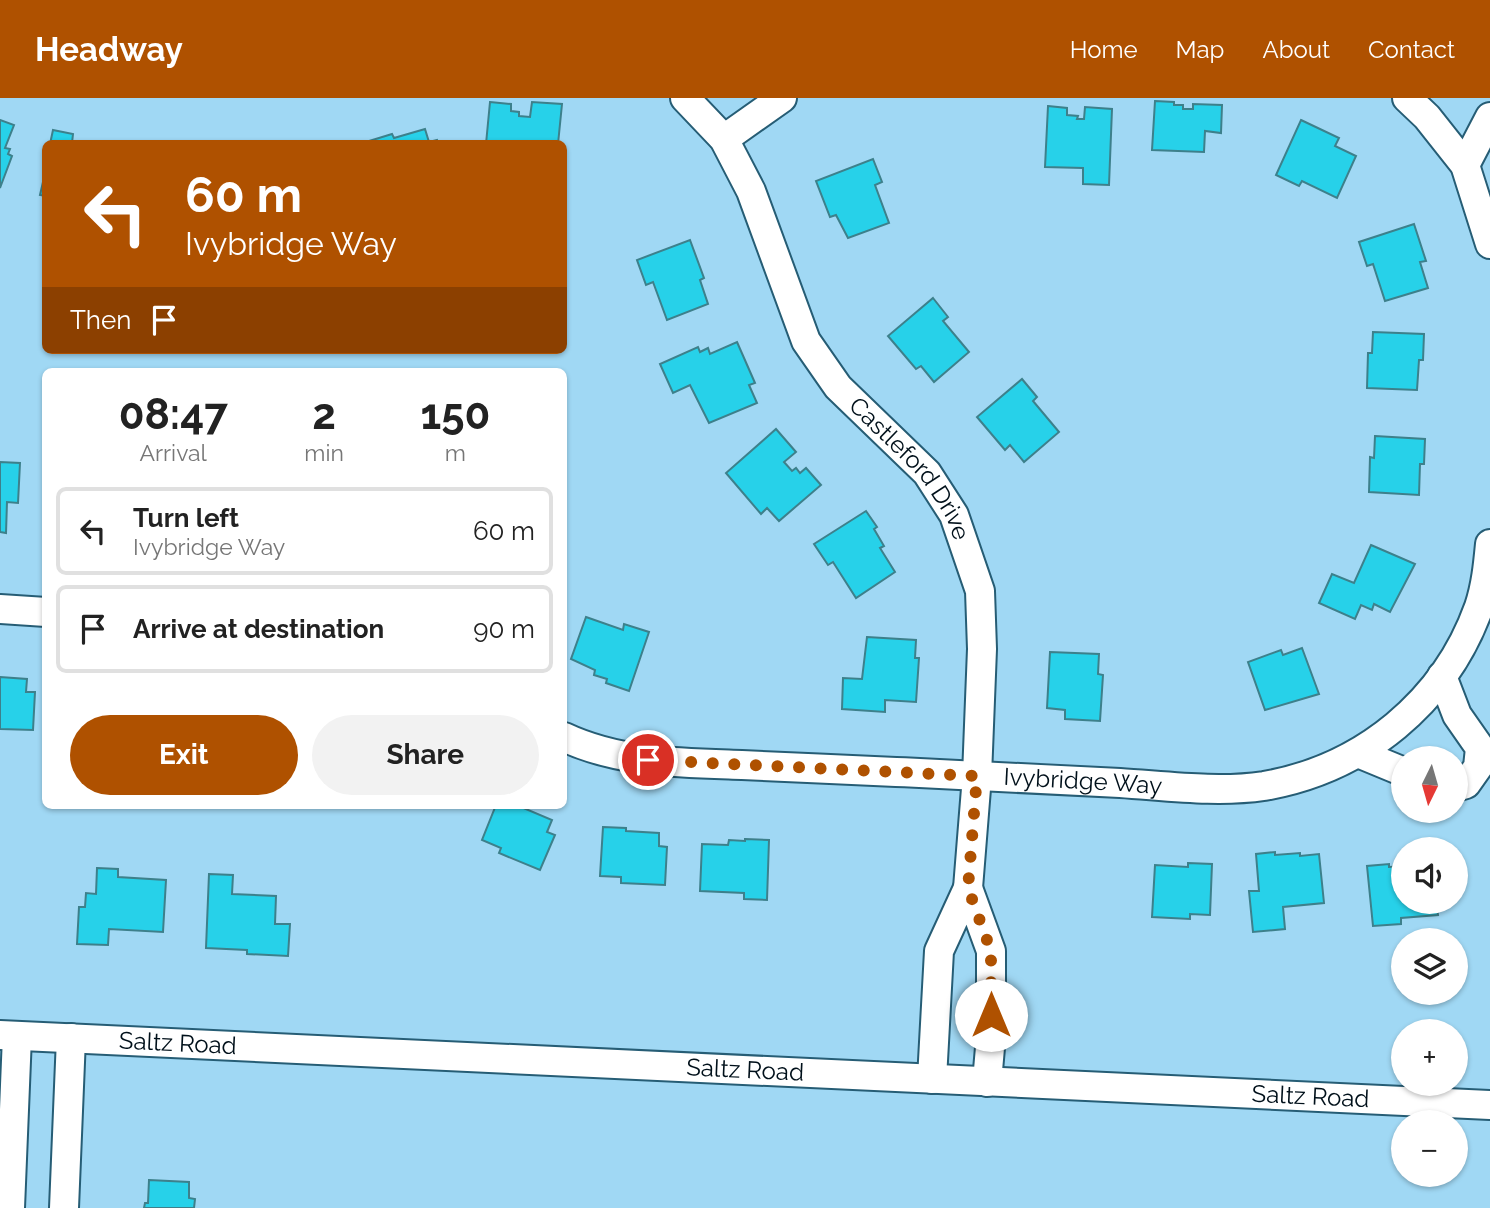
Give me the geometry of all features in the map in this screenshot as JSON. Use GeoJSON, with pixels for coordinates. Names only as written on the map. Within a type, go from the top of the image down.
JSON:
{"type":"FeatureCollection","features":[{"type":"Feature","properties":{"kind":"street","name":"Castleford Drive"},"geometry":{"type":"LineString","coordinates":[[685,98],[724,139],[751,191],[806,341],[838,387],[927,473],[954,515],[980,591],[982,649],[977,776],[968,888],[939,951],[932,1079]]}},
{"type":"Feature","properties":{"kind":"street"},"geometry":{"type":"LineString","coordinates":[[724,139],[782,98]]}},
{"type":"Feature","properties":{"kind":"street"},"geometry":{"type":"LineString","coordinates":[[1407,98],[1427,117],[1465,165],[1490,243]]}},
{"type":"Feature","properties":{"kind":"street"},"geometry":{"type":"LineString","coordinates":[[1465,165],[1490,117]]}},
{"type":"Feature","properties":{"kind":"street","name":"Ivybridge Way"},"geometry":{"type":"LineString","coordinates":[[567,738],[599,750],[664,762],[1237,788],[1287,781],[1317,772],[1358,753],[1402,723],[1425,699],[1459,649],[1479,607],[1490,544]]}},
{"type":"Feature","properties":{"kind":"street"},"geometry":{"type":"LineString","coordinates":[[0,609],[42,612]]}},
{"type":"Feature","properties":{"kind":"street"},"geometry":{"type":"LineString","coordinates":[[1442,676],[1457,715],[1479,748],[1478,767],[1468,781]]}},
{"type":"Feature","properties":{"kind":"street"},"geometry":{"type":"LineString","coordinates":[[1358,753],[1391,767]]}},
{"type":"Feature","properties":{"kind":"street","name":"Castleford Drive"},"geometry":{"type":"LineString","coordinates":[[968,888],[991,951],[991,1036],[987,1082]]}},
{"type":"Feature","properties":{"kind":"street"},"geometry":{"type":"LineString","coordinates":[[8,1036],[10,1208]]}},
{"type":"Feature","properties":{"kind":"street","name":"Saltz Road"},"geometry":{"type":"LineString","coordinates":[[8,1036],[1490,1105]]}},
{"type":"Feature","properties":{"kind":"street"},"geometry":{"type":"LineString","coordinates":[[64,1208],[71,1038]]}},
{"type":"Feature","properties":{"kind":"building"},"geometry":{"type":"Polygon","coordinates":[[[1155,101],[1174,102],[1174,105],[1183,105],[1183,109],[1193,109],[1193,104],[1222,105],[1221,133],[1205,131],[1204,152],[1152,150],[1155,101]]]}},
{"type":"Feature","properties":{"kind":"building"},"geometry":{"type":"Polygon","coordinates":[[[490,102],[511,104],[511,111],[519,112],[519,116],[530,117],[532,102],[562,104],[558,140],[486,140],[490,102]]]}},
{"type":"Feature","properties":{"kind":"building"},"geometry":{"type":"Polygon","coordinates":[[[1048,106],[1067,108],[1067,115],[1078,116],[1077,119],[1084,119],[1085,107],[1112,109],[1109,185],[1083,184],[1083,168],[1045,167],[1048,106]]]}},
{"type":"Feature","properties":{"kind":"building"},"geometry":{"type":"Polygon","coordinates":[[[0,120],[14,125],[5,148],[10,149],[8,154],[12,156],[0,188],[0,120]]]}},
{"type":"Feature","properties":{"kind":"building"},"geometry":{"type":"Polygon","coordinates":[[[1301,120],[1339,138],[1335,146],[1356,156],[1337,198],[1302,181],[1299,186],[1276,175],[1301,120]]]}},
{"type":"Feature","properties":{"kind":"building"},"geometry":{"type":"Polygon","coordinates":[[[425,129],[428,140],[372,140],[392,134],[394,138],[425,129]]]}},
{"type":"Feature","properties":{"kind":"building"},"geometry":{"type":"Polygon","coordinates":[[[53,130],[73,134],[72,140],[51,140],[53,130]]]}},
{"type":"Feature","properties":{"kind":"building"},"geometry":{"type":"Polygon","coordinates":[[[873,159],[882,182],[875,185],[889,223],[848,238],[836,215],[830,217],[816,181],[873,159]]]}},
{"type":"Feature","properties":{"kind":"building"},"geometry":{"type":"Polygon","coordinates":[[[1414,224],[1426,261],[1420,262],[1428,288],[1385,301],[1373,264],[1367,266],[1359,242],[1414,224]]]}},
{"type":"Feature","properties":{"kind":"building"},"geometry":{"type":"Polygon","coordinates":[[[690,240],[704,278],[700,280],[708,304],[667,320],[653,282],[646,285],[637,260],[690,240]]]}},
{"type":"Feature","properties":{"kind":"building"},"geometry":{"type":"Polygon","coordinates":[[[933,298],[948,317],[943,321],[969,352],[934,382],[921,366],[916,369],[888,336],[933,298]]]}},
{"type":"Feature","properties":{"kind":"building"},"geometry":{"type":"Polygon","coordinates":[[[1373,332],[1424,334],[1423,360],[1419,360],[1417,390],[1367,388],[1368,353],[1372,353],[1373,332]]]}},
{"type":"Feature","properties":{"kind":"building"},"geometry":{"type":"Polygon","coordinates":[[[737,342],[755,383],[749,385],[757,403],[709,423],[690,385],[673,393],[660,364],[698,347],[700,352],[708,348],[710,354],[737,342]]]}},
{"type":"Feature","properties":{"kind":"building"},"geometry":{"type":"Polygon","coordinates":[[[1022,379],[1037,397],[1033,401],[1059,432],[1024,462],[1010,445],[1005,450],[977,417],[1022,379]]]}},
{"type":"Feature","properties":{"kind":"building"},"geometry":{"type":"Polygon","coordinates":[[[776,429],[796,452],[784,462],[792,471],[796,468],[800,473],[806,468],[821,485],[779,521],[767,508],[761,514],[726,473],[776,429]]]}},
{"type":"Feature","properties":{"kind":"building"},"geometry":{"type":"Polygon","coordinates":[[[1375,436],[1425,439],[1424,464],[1420,464],[1419,495],[1369,492],[1370,457],[1374,458],[1375,436]]]}},
{"type":"Feature","properties":{"kind":"building"},"geometry":{"type":"Polygon","coordinates":[[[0,462],[20,463],[18,503],[7,502],[6,533],[0,532],[0,462]]]}},
{"type":"Feature","properties":{"kind":"building"},"geometry":{"type":"Polygon","coordinates":[[[866,511],[877,527],[874,529],[884,546],[880,548],[895,572],[856,598],[833,562],[828,565],[814,544],[866,511]]]}},
{"type":"Feature","properties":{"kind":"building"},"geometry":{"type":"Polygon","coordinates":[[[1371,545],[1415,564],[1390,612],[1374,604],[1372,610],[1361,605],[1355,619],[1319,603],[1332,574],[1354,583],[1371,545]]]}},
{"type":"Feature","properties":{"kind":"building"},"geometry":{"type":"Polygon","coordinates":[[[586,617],[623,630],[624,624],[649,632],[629,691],[606,683],[607,679],[594,675],[595,670],[571,659],[586,617]]]}},
{"type":"Feature","properties":{"kind":"building"},"geometry":{"type":"Polygon","coordinates":[[[867,637],[916,640],[915,658],[919,658],[916,702],[885,700],[885,712],[842,709],[843,678],[862,679],[867,637]]]}},
{"type":"Feature","properties":{"kind":"building"},"geometry":{"type":"Polygon","coordinates":[[[1302,648],[1319,694],[1265,710],[1248,662],[1281,650],[1283,655],[1302,648]]]}},
{"type":"Feature","properties":{"kind":"building"},"geometry":{"type":"Polygon","coordinates":[[[1050,652],[1099,654],[1098,674],[1103,675],[1100,721],[1065,719],[1065,710],[1047,708],[1050,652]]]}},
{"type":"Feature","properties":{"kind":"building"},"geometry":{"type":"Polygon","coordinates":[[[0,677],[27,679],[26,692],[35,692],[33,730],[0,729],[0,677]]]}},
{"type":"Feature","properties":{"kind":"building"},"geometry":{"type":"Polygon","coordinates":[[[494,809],[526,809],[552,820],[547,832],[555,835],[540,870],[499,853],[501,848],[482,840],[494,809]]]}},
{"type":"Feature","properties":{"kind":"building"},"geometry":{"type":"Polygon","coordinates":[[[603,827],[659,833],[659,846],[667,847],[665,885],[621,883],[621,877],[600,876],[603,827]]]}},
{"type":"Feature","properties":{"kind":"building"},"geometry":{"type":"Polygon","coordinates":[[[729,840],[769,840],[767,900],[744,899],[744,893],[700,891],[702,844],[728,845],[729,840]]]}},
{"type":"Feature","properties":{"kind":"building"},"geometry":{"type":"Polygon","coordinates":[[[1275,852],[1275,855],[1319,854],[1324,903],[1283,907],[1285,929],[1253,932],[1249,891],[1259,891],[1256,854],[1275,852]]]}},
{"type":"Feature","properties":{"kind":"building"},"geometry":{"type":"Polygon","coordinates":[[[1188,863],[1212,864],[1210,915],[1190,914],[1190,919],[1152,917],[1155,865],[1188,867],[1188,863]]]}},
{"type":"Feature","properties":{"kind":"building"},"geometry":{"type":"Polygon","coordinates":[[[1389,864],[1391,867],[1391,914],[1438,915],[1401,918],[1401,924],[1373,926],[1367,866],[1389,864]]]}},
{"type":"Feature","properties":{"kind":"building"},"geometry":{"type":"Polygon","coordinates":[[[97,868],[118,869],[118,877],[166,880],[163,932],[109,929],[108,945],[77,944],[79,907],[85,907],[86,893],[96,894],[97,868]]]}},
{"type":"Feature","properties":{"kind":"building"},"geometry":{"type":"Polygon","coordinates":[[[209,874],[233,875],[232,894],[276,896],[275,924],[290,924],[288,956],[206,948],[209,874]]]}},
{"type":"Feature","properties":{"kind":"building"},"geometry":{"type":"Polygon","coordinates":[[[149,1180],[189,1182],[189,1198],[195,1199],[194,1208],[144,1208],[145,1203],[148,1203],[149,1180]]]}},
{"type":"Feature","properties":{"kind":"route"},"geometry":{"type":"LineString","coordinates":[[648,760],[977,776],[968,888],[991,951],[991,1015]]}}]}
